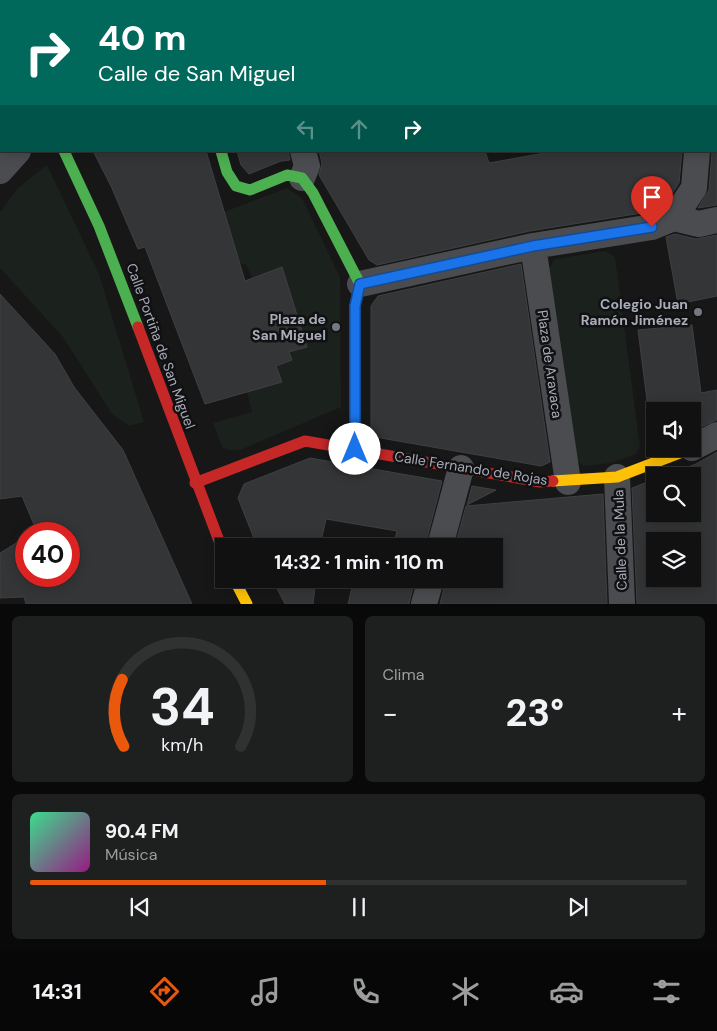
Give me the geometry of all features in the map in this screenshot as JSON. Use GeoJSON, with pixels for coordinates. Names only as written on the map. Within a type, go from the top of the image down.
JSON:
{"type":"FeatureCollection","features":[{"type":"Feature","properties":{"kind":"street"},"geometry":{"type":"LineString","coordinates":[[0,170],[17,152]]}},
{"type":"Feature","properties":{"kind":"street","name":"Calle Portiña de San Miguel"},"geometry":{"type":"LineString","coordinates":[[64,152],[92,208],[116,267],[218,538]]}},
{"type":"Feature","properties":{"kind":"street"},"geometry":{"type":"LineString","coordinates":[[221,152],[227,172],[236,186],[250,190],[288,176],[302,178],[313,193],[360,284],[355,306],[355,449]]}},
{"type":"Feature","properties":{"kind":"street"},"geometry":{"type":"LineString","coordinates":[[302,178],[307,166],[303,152]]}},
{"type":"Feature","properties":{"kind":"street"},"geometry":{"type":"LineString","coordinates":[[360,284],[533,246],[652,227],[674,218],[694,188],[696,152]]}},
{"type":"Feature","properties":{"kind":"street"},"geometry":{"type":"LineString","coordinates":[[674,218],[699,224],[717,220]]}},
{"type":"Feature","properties":{"kind":"street","name":"Plaza de Aravaca"},"geometry":{"type":"LineString","coordinates":[[533,246],[568,482]]}},
{"type":"Feature","properties":{"kind":"street","name":"Calle Fernando de Rojas"},"geometry":{"type":"LineString","coordinates":[[701,443],[717,435]]}},
{"type":"Feature","properties":{"kind":"street","name":"Calle Fernando de Rojas"},"geometry":{"type":"LineString","coordinates":[[195,482],[304,441],[540,482],[568,482],[618,477],[669,457]]}},
{"type":"Feature","properties":{"kind":"street"},"geometry":{"type":"LineString","coordinates":[[442,538],[461,468]]}},
{"type":"Feature","properties":{"kind":"street","name":"Calle de la Mula"},"geometry":{"type":"LineString","coordinates":[[618,477],[622,604]]}},
{"type":"Feature","properties":{"kind":"street"},"geometry":{"type":"LineString","coordinates":[[239,588],[247,604]]}},
{"type":"Feature","properties":{"kind":"street"},"geometry":{"type":"LineString","coordinates":[[424,604],[428,588]]}},
{"type":"Feature","properties":{"kind":"shaded area"},"geometry":{"type":"Polygon","coordinates":[[[47,165],[99,274],[144,422],[129,426],[112,414],[63,337],[0,268],[0,212],[18,188],[47,165]]]}},
{"type":"Feature","properties":{"kind":"shaded area"},"geometry":{"type":"Polygon","coordinates":[[[287,188],[302,198],[340,277],[341,407],[240,450],[229,450],[222,447],[213,423],[252,412],[247,392],[276,366],[292,360],[289,353],[307,347],[282,267],[252,278],[246,264],[240,264],[224,212],[287,188]]]}},
{"type":"Feature","properties":{"kind":"shaded area"},"geometry":{"type":"Polygon","coordinates":[[[605,251],[615,257],[640,447],[636,454],[611,463],[584,466],[577,461],[549,268],[555,259],[605,251]]]}},
{"type":"Feature","properties":{"kind":"building"},"geometry":{"type":"Polygon","coordinates":[[[94,152],[206,152],[245,281],[282,267],[307,347],[289,352],[292,360],[276,366],[282,382],[205,404],[145,247],[138,249],[111,186],[94,152]]]}},
{"type":"Feature","properties":{"kind":"building"},"geometry":{"type":"Polygon","coordinates":[[[237,152],[288,152],[290,160],[281,161],[249,174],[241,165],[237,152]]]}},
{"type":"Feature","properties":{"kind":"building"},"geometry":{"type":"Polygon","coordinates":[[[319,152],[485,152],[489,163],[550,152],[682,152],[679,183],[664,206],[648,212],[530,231],[377,265],[369,260],[319,175],[322,163],[319,152]]]}},
{"type":"Feature","properties":{"kind":"building"},"geometry":{"type":"Polygon","coordinates":[[[712,152],[717,152],[717,205],[698,208],[709,190],[712,152]]]}},
{"type":"Feature","properties":{"kind":"building"},"geometry":{"type":"Polygon","coordinates":[[[675,234],[696,239],[717,235],[717,296],[678,304],[666,237],[675,234]]]}},
{"type":"Feature","properties":{"kind":"building"},"geometry":{"type":"Polygon","coordinates":[[[521,264],[550,462],[541,466],[375,437],[371,432],[371,306],[378,296],[521,264]]]}},
{"type":"Feature","properties":{"kind":"building"},"geometry":{"type":"Polygon","coordinates":[[[0,294],[55,354],[74,387],[123,450],[192,604],[26,604],[24,597],[0,598],[0,553],[15,544],[15,587],[80,587],[80,522],[33,522],[22,496],[0,499],[0,294]]]}},
{"type":"Feature","properties":{"kind":"building"},"geometry":{"type":"Polygon","coordinates":[[[692,325],[701,393],[717,390],[717,420],[701,427],[701,402],[647,402],[638,330],[692,325]]]}},
{"type":"Feature","properties":{"kind":"building"},"geometry":{"type":"Polygon","coordinates":[[[717,452],[717,604],[637,604],[632,488],[646,483],[646,522],[701,522],[701,467],[688,467],[717,452]]]}},
{"type":"Feature","properties":{"kind":"building"},"geometry":{"type":"Polygon","coordinates":[[[310,458],[442,481],[427,538],[395,538],[397,531],[326,519],[322,538],[254,538],[238,498],[244,484],[310,458]]]}},
{"type":"Feature","properties":{"kind":"building"},"geometry":{"type":"Polygon","coordinates":[[[472,486],[496,490],[467,505],[472,486]]]}},
{"type":"Feature","properties":{"kind":"building"},"geometry":{"type":"Polygon","coordinates":[[[603,494],[607,604],[440,604],[444,588],[503,588],[503,538],[457,538],[466,506],[603,494]]]}},
{"type":"Feature","properties":{"kind":"building"},"geometry":{"type":"Polygon","coordinates":[[[277,588],[315,588],[313,604],[285,604],[277,588]]]}},
{"type":"Feature","properties":{"kind":"building"},"geometry":{"type":"Polygon","coordinates":[[[352,588],[413,588],[409,604],[348,604],[352,588]]]}},
{"type":"Feature","properties":{"kind":"traffic: fast"},"geometry":{"type":"LineString","coordinates":[[64,152],[99,226],[138,327]]}},
{"type":"Feature","properties":{"kind":"traffic: fast"},"geometry":{"type":"LineString","coordinates":[[221,152],[227,172],[236,186],[250,190],[287,175],[302,178],[313,193],[360,284],[355,306],[355,323]]}},
{"type":"Feature","properties":{"kind":"traffic: slow"},"geometry":{"type":"LineString","coordinates":[[355,323],[355,449]]}},
{"type":"Feature","properties":{"kind":"traffic: slow"},"geometry":{"type":"LineString","coordinates":[[553,481],[617,477],[669,457]]}},
{"type":"Feature","properties":{"kind":"traffic: slow"},"geometry":{"type":"LineString","coordinates":[[239,588],[247,604]]}},
{"type":"Feature","properties":{"kind":"traffic: jam"},"geometry":{"type":"LineString","coordinates":[[138,327],[218,538]]}},
{"type":"Feature","properties":{"kind":"traffic: jam"},"geometry":{"type":"LineString","coordinates":[[195,483],[305,441],[540,482],[553,481]]}},
{"type":"Feature","properties":{"kind":"place","name":"Colegio Juan Ramón Jiménez"},"geometry":{"type":"Point","coordinates":[698,312]}},
{"type":"Feature","properties":{"kind":"place","name":"Plaza de San Miguel"},"geometry":{"type":"Point","coordinates":[336,327]}},
{"type":"Feature","properties":{"kind":"route"},"geometry":{"type":"LineString","coordinates":[[355,449],[355,306],[360,284],[533,246],[652,227]]}}]}
